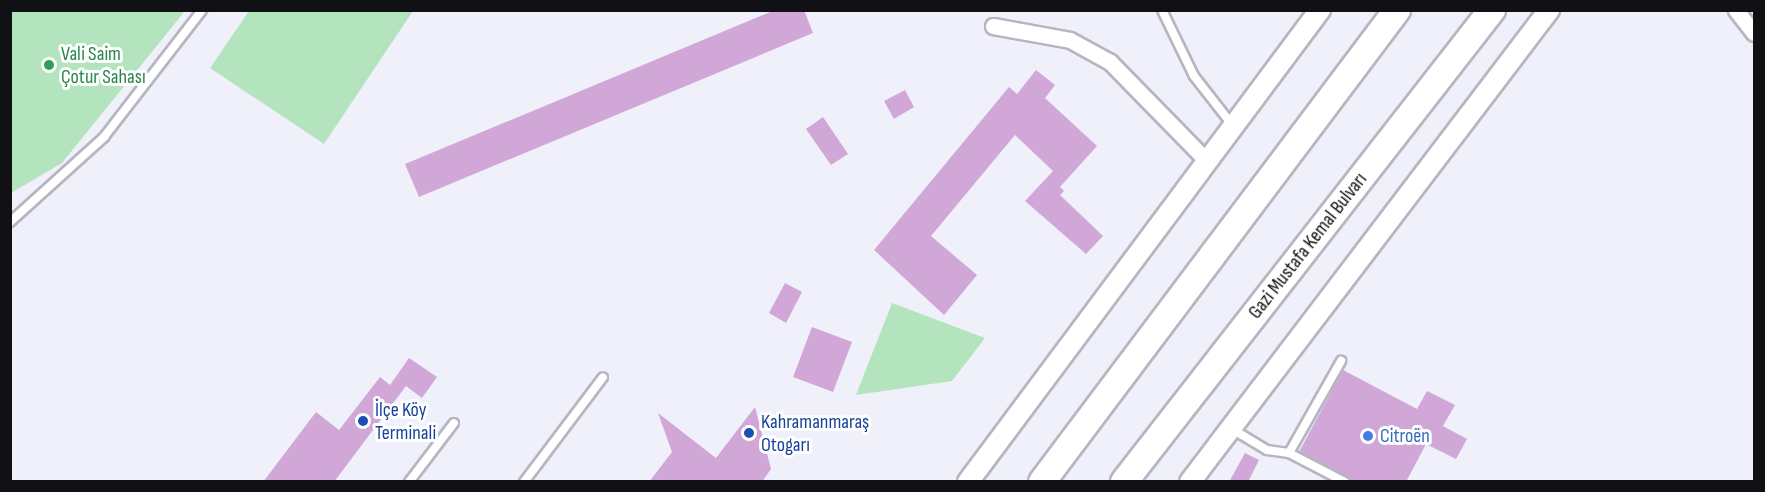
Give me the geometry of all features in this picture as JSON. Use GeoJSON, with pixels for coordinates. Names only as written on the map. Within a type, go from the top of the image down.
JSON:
{"type":"FeatureCollection","features":[{"type":"Feature","properties":{"kind":"highway"},"geometry":{"type":"LineString","coordinates":[[1042,482],[1397,10]]}},
{"type":"Feature","properties":{"kind":"highway","name":"Gazi Mustafa Kemal Bulvarı"},"geometry":{"type":"LineString","coordinates":[[1124,482],[1492,10]]}},
{"type":"Feature","properties":{"kind":"street"},"geometry":{"type":"LineString","coordinates":[[968,482],[1320,10]]}},
{"type":"Feature","properties":{"kind":"street"},"geometry":{"type":"LineString","coordinates":[[1190,482],[1549,10]]}},
{"type":"Feature","properties":{"kind":"street"},"geometry":{"type":"LineString","coordinates":[[1736,10],[1755,33]]}},
{"type":"Feature","properties":{"kind":"street"},"geometry":{"type":"LineString","coordinates":[[993,26],[1070,40],[1110,62],[1208,162]]}},
{"type":"Feature","properties":{"kind":"lane"},"geometry":{"type":"LineString","coordinates":[[10,222],[104,137],[202,10]]}},
{"type":"Feature","properties":{"kind":"lane"},"geometry":{"type":"LineString","coordinates":[[1162,10],[1194,76],[1234,127]]}},
{"type":"Feature","properties":{"kind":"lane"},"geometry":{"type":"LineString","coordinates":[[1289,453],[1341,361]]}},
{"type":"Feature","properties":{"kind":"lane"},"geometry":{"type":"LineString","coordinates":[[524,482],[603,377]]}},
{"type":"Feature","properties":{"kind":"lane"},"geometry":{"type":"LineString","coordinates":[[409,482],[454,423]]}},
{"type":"Feature","properties":{"kind":"lane"},"geometry":{"type":"LineString","coordinates":[[1230,428],[1267,450],[1289,453],[1346,482]]}},
{"type":"Feature","properties":{"kind":"green space"},"geometry":{"type":"Polygon","coordinates":[[[11,10],[185,11],[62,163],[11,193],[11,10]]]}},
{"type":"Feature","properties":{"kind":"green space"},"geometry":{"type":"Polygon","coordinates":[[[249,11],[413,11],[324,144],[210,68],[249,11]]]}},
{"type":"Feature","properties":{"kind":"green space"},"geometry":{"type":"Polygon","coordinates":[[[892,303],[985,338],[952,381],[856,395],[892,303]]]}},
{"type":"Feature","properties":{"kind":"building"},"geometry":{"type":"Polygon","coordinates":[[[775,10],[804,10],[813,33],[419,197],[405,164],[775,10]]]}},
{"type":"Feature","properties":{"kind":"building"},"geometry":{"type":"Polygon","coordinates":[[[1036,70],[1055,85],[1045,98],[1097,146],[1060,187],[1064,191],[1060,195],[1103,236],[1086,254],[1025,201],[1053,171],[1015,135],[931,236],[977,275],[944,315],[874,250],[1009,87],[1017,94],[1036,70]]]}},
{"type":"Feature","properties":{"kind":"building"},"geometry":{"type":"Polygon","coordinates":[[[905,90],[914,107],[894,119],[884,101],[905,90]]]}},
{"type":"Feature","properties":{"kind":"building"},"geometry":{"type":"Polygon","coordinates":[[[823,117],[848,154],[831,165],[806,129],[823,117]]]}},
{"type":"Feature","properties":{"kind":"building"},"geometry":{"type":"Polygon","coordinates":[[[785,283],[802,292],[786,323],[769,313],[785,283]]]}},
{"type":"Feature","properties":{"kind":"building"},"geometry":{"type":"Polygon","coordinates":[[[812,327],[852,342],[833,392],[793,377],[812,327]]]}},
{"type":"Feature","properties":{"kind":"building","name":"İlçe Köy Terminali"},"geometry":{"type":"Polygon","coordinates":[[[409,358],[437,377],[422,398],[406,386],[334,482],[263,482],[316,412],[339,430],[380,377],[390,385],[409,358]]]}},
{"type":"Feature","properties":{"kind":"building","name":"Citroën"},"geometry":{"type":"Polygon","coordinates":[[[1343,370],[1417,409],[1427,391],[1455,405],[1443,426],[1467,439],[1456,459],[1426,444],[1406,482],[1355,482],[1299,452],[1343,370]]]}},
{"type":"Feature","properties":{"kind":"building","name":"Kahramanmaraş Otogarı"},"geometry":{"type":"Polygon","coordinates":[[[755,407],[771,469],[762,482],[649,482],[672,452],[658,413],[716,458],[755,407]]]}},
{"type":"Feature","properties":{"kind":"building"},"geometry":{"type":"Polygon","coordinates":[[[1245,453],[1259,460],[1248,482],[1229,482],[1245,453]]]}},
{"type":"Feature","properties":{"kind":"place","name":"Vali Saim Çotur Sahası"},"geometry":{"type":"Point","coordinates":[49,65]}},
{"type":"Feature","properties":{"kind":"place","name":"İlçe Köy Terminali"},"geometry":{"type":"Point","coordinates":[363,421]}},
{"type":"Feature","properties":{"kind":"place","name":"Kahramanmaraş Otogarı"},"geometry":{"type":"Point","coordinates":[749,433]}},
{"type":"Feature","properties":{"kind":"place","name":"Citroën"},"geometry":{"type":"Point","coordinates":[1368,436]}}]}
